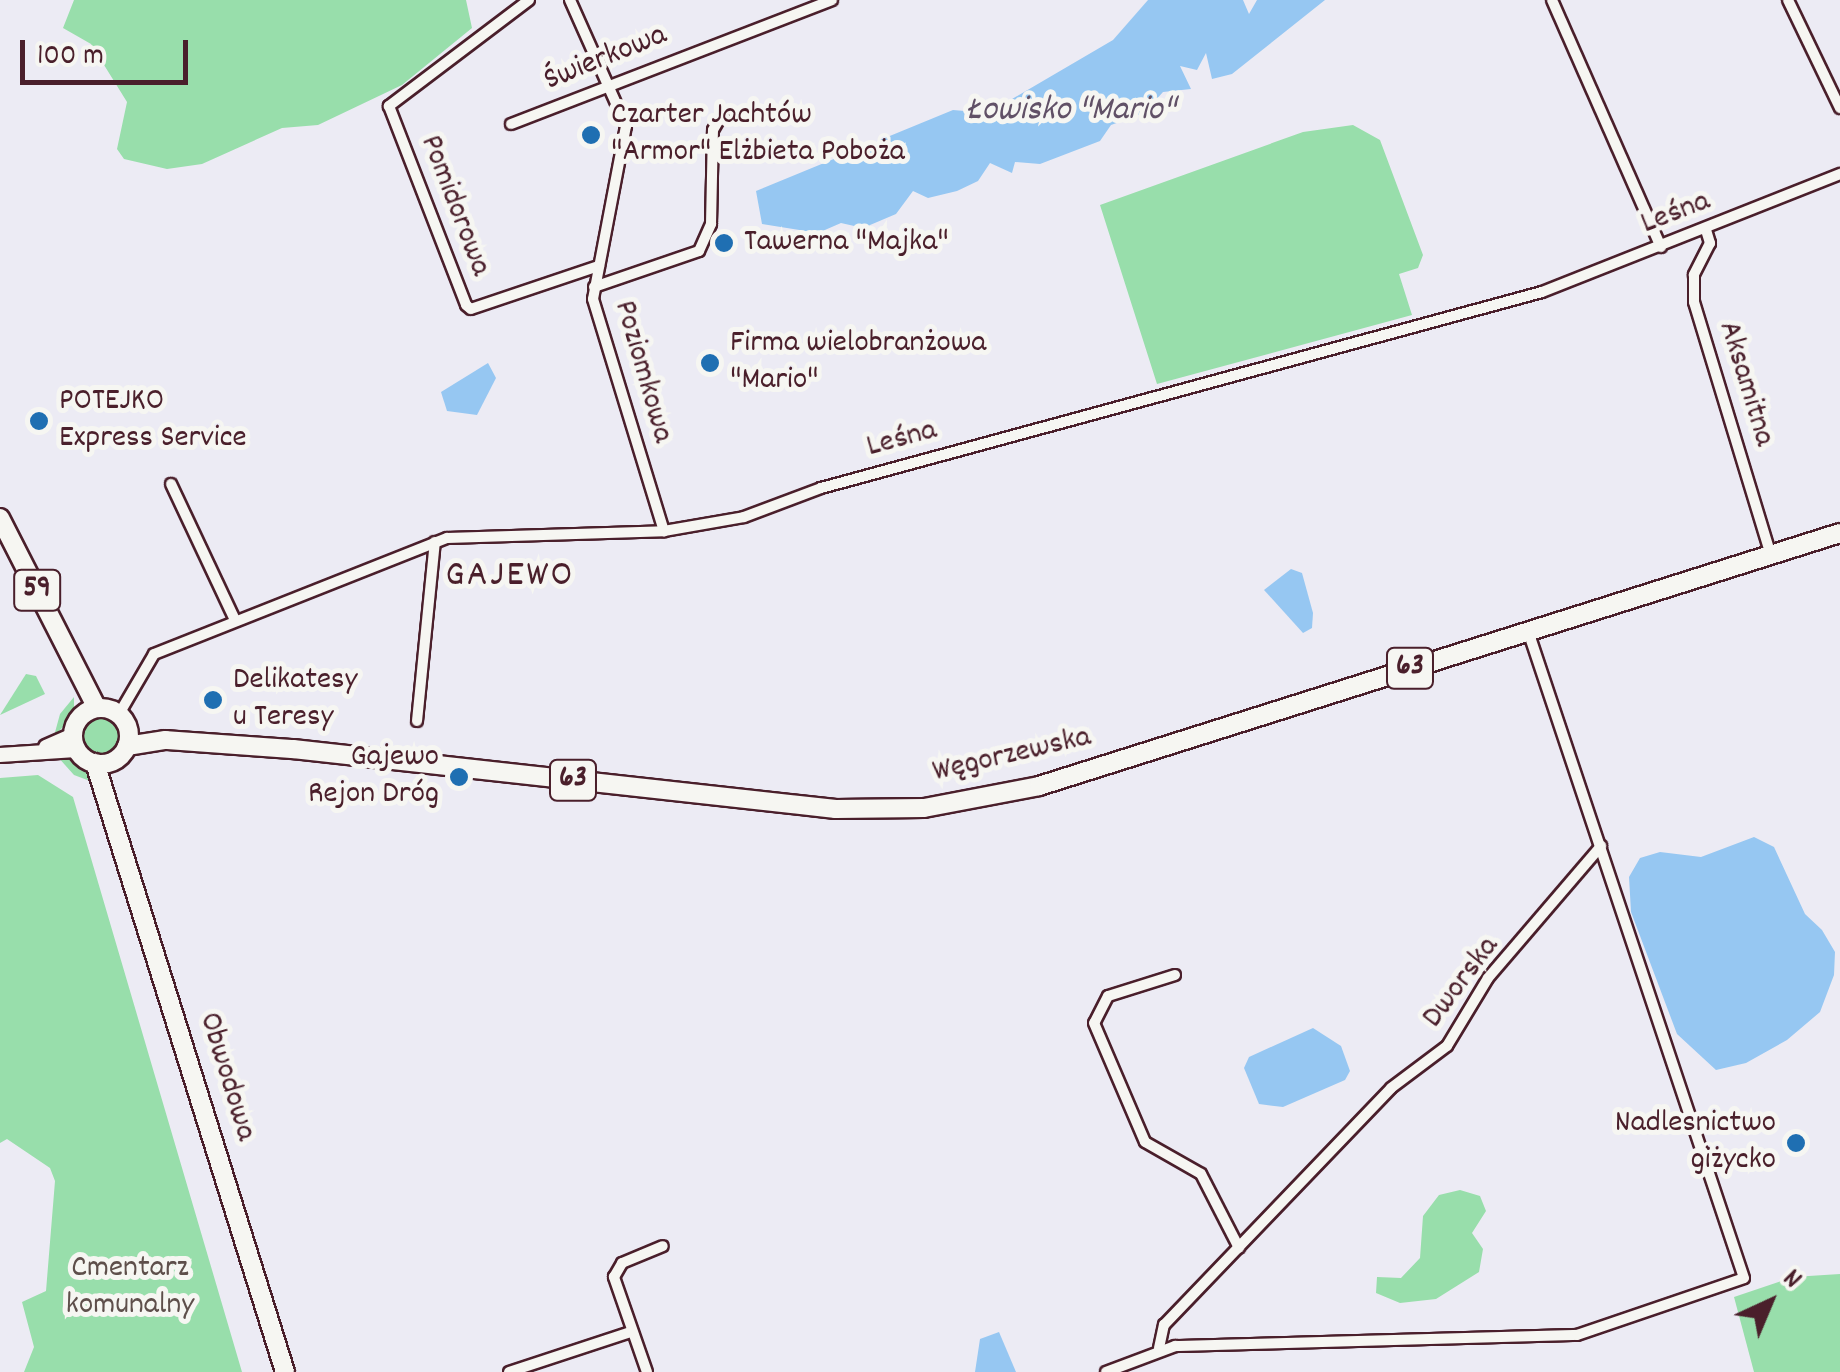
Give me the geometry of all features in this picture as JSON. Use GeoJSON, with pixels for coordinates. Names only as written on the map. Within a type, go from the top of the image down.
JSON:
{"type":"FeatureCollection","features":[{"type":"Feature","properties":{"kind":"main road","name":"59"},"geometry":{"type":"LineString","coordinates":[[0,518],[90,711]]}},
{"type":"Feature","properties":{"kind":"main road","name":"Węgorzewska"},"geometry":{"type":"LineString","coordinates":[[124,729],[166,740],[836,808],[924,808],[1039,786],[1840,534]]}},
{"type":"Feature","properties":{"kind":"main road"},"geometry":{"type":"LineString","coordinates":[[90,711],[124,729],[104,762],[74,742],[90,711]]}},
{"type":"Feature","properties":{"kind":"main road","name":"Obwodowa"},"geometry":{"type":"LineString","coordinates":[[104,762],[110,800],[285,1372]]}},
{"type":"Feature","properties":{"kind":"street","name":"Pomidorowa"},"geometry":{"type":"LineString","coordinates":[[529,0],[388,106],[466,305],[471,309],[599,266]]}},
{"type":"Feature","properties":{"kind":"street","name":"Poziomkowa"},"geometry":{"type":"LineString","coordinates":[[570,0],[611,84],[627,135],[594,287],[595,313],[664,531]]}},
{"type":"Feature","properties":{"kind":"street","name":"Świerkowa"},"geometry":{"type":"LineString","coordinates":[[511,124],[832,0]]}},
{"type":"Feature","properties":{"kind":"street"},"geometry":{"type":"LineString","coordinates":[[1552,0],[1661,247]]}},
{"type":"Feature","properties":{"kind":"street"},"geometry":{"type":"LineString","coordinates":[[1788,0],[1840,108]]}},
{"type":"Feature","properties":{"kind":"street"},"geometry":{"type":"LineString","coordinates":[[594,287],[699,252],[711,224],[713,130],[722,114]]}},
{"type":"Feature","properties":{"kind":"street","name":"Leśna"},"geometry":{"type":"LineString","coordinates":[[124,729],[154,654],[435,542],[494,534],[664,531],[744,516],[821,488],[1542,292],[1840,174]]}},
{"type":"Feature","properties":{"kind":"street","name":"Aksamitna"},"geometry":{"type":"LineString","coordinates":[[1706,230],[1710,244],[1694,275],[1694,302],[1770,555]]}},
{"type":"Feature","properties":{"kind":"street"},"geometry":{"type":"LineString","coordinates":[[172,484],[235,620]]}},
{"type":"Feature","properties":{"kind":"street"},"geometry":{"type":"LineString","coordinates":[[417,721],[435,542]]}},
{"type":"Feature","properties":{"kind":"street"},"geometry":{"type":"LineString","coordinates":[[1106,1372],[1160,1348],[1553,1338],[1628,1320],[1744,1278],[1528,631]]}},
{"type":"Feature","properties":{"kind":"street"},"geometry":{"type":"LineString","coordinates":[[0,755],[74,742]]}},
{"type":"Feature","properties":{"kind":"street","name":"Dworska"},"geometry":{"type":"LineString","coordinates":[[1160,1348],[1161,1329],[1391,1088],[1447,1046],[1488,978],[1601,846]]}},
{"type":"Feature","properties":{"kind":"street"},"geometry":{"type":"LineString","coordinates":[[1174,974],[1108,996],[1094,1023],[1145,1142],[1200,1174],[1239,1248]]}},
{"type":"Feature","properties":{"kind":"street"},"geometry":{"type":"LineString","coordinates":[[646,1372],[614,1284],[616,1268],[663,1246]]}},
{"type":"Feature","properties":{"kind":"street"},"geometry":{"type":"LineString","coordinates":[[509,1372],[632,1332]]}},
{"type":"Feature","properties":{"kind":"green space"},"geometry":{"type":"Polygon","coordinates":[[[74,0],[466,0],[472,28],[402,85],[318,125],[282,128],[202,164],[167,169],[124,159],[117,149],[127,102],[91,44],[63,28],[74,0]]]}},
{"type":"Feature","properties":{"kind":"green space"},"geometry":{"type":"Polygon","coordinates":[[[1353,125],[1380,140],[1423,255],[1418,268],[1399,274],[1412,315],[1157,384],[1100,205],[1303,132],[1353,125]]]}},
{"type":"Feature","properties":{"kind":"green space"},"geometry":{"type":"Polygon","coordinates":[[[26,674],[36,676],[45,694],[0,715],[26,674]]]}},
{"type":"Feature","properties":{"kind":"green space"},"geometry":{"type":"Polygon","coordinates":[[[74,697],[74,716],[54,736],[60,714],[74,697]]]}},
{"type":"Feature","properties":{"kind":"green space"},"geometry":{"type":"Polygon","coordinates":[[[102,716],[116,722],[122,736],[116,750],[102,756],[88,750],[82,736],[88,722],[102,716]]]}},
{"type":"Feature","properties":{"kind":"green space"},"geometry":{"type":"Polygon","coordinates":[[[57,756],[75,758],[98,784],[74,775],[57,756]]]}},
{"type":"Feature","properties":{"kind":"green space","name":"Cmentarz komunalny"},"geometry":{"type":"Polygon","coordinates":[[[38,775],[73,797],[242,1372],[24,1372],[34,1347],[22,1302],[46,1291],[55,1181],[50,1168],[7,1139],[0,1143],[0,778],[38,775]]]}},
{"type":"Feature","properties":{"kind":"green space"},"geometry":{"type":"Polygon","coordinates":[[[1460,1190],[1480,1196],[1486,1211],[1472,1233],[1483,1249],[1479,1272],[1436,1299],[1400,1303],[1376,1293],[1377,1277],[1401,1278],[1420,1258],[1423,1216],[1439,1195],[1460,1190]]]}},
{"type":"Feature","properties":{"kind":"green space"},"geometry":{"type":"Polygon","coordinates":[[[1840,1274],[1840,1372],[1754,1372],[1734,1297],[1793,1277],[1840,1274]]]}},
{"type":"Feature","properties":{"kind":"water","name":"Łowisko \"Mario\""},"geometry":{"type":"Polygon","coordinates":[[[1148,0],[1243,0],[1249,14],[1257,0],[1325,0],[1232,74],[1212,79],[1206,53],[1197,70],[1180,66],[1191,89],[1163,92],[1144,113],[1111,125],[1100,141],[1040,164],[1015,162],[1012,173],[990,163],[978,181],[957,191],[928,198],[913,191],[896,214],[863,228],[841,223],[818,233],[762,224],[756,191],[953,110],[988,113],[1113,40],[1148,0]]]}},
{"type":"Feature","properties":{"kind":"water"},"geometry":{"type":"Polygon","coordinates":[[[488,363],[496,378],[477,415],[447,411],[441,392],[488,363]]]}},
{"type":"Feature","properties":{"kind":"water"},"geometry":{"type":"Polygon","coordinates":[[[1291,569],[1302,573],[1313,613],[1312,628],[1303,633],[1264,590],[1291,569]]]}},
{"type":"Feature","properties":{"kind":"water"},"geometry":{"type":"Polygon","coordinates":[[[1754,837],[1774,847],[1805,914],[1822,930],[1835,952],[1834,975],[1820,1012],[1787,1040],[1746,1063],[1716,1070],[1677,1034],[1631,912],[1629,877],[1640,858],[1660,852],[1701,857],[1754,837]]]}},
{"type":"Feature","properties":{"kind":"water"},"geometry":{"type":"Polygon","coordinates":[[[1313,1028],[1341,1046],[1350,1071],[1345,1080],[1283,1107],[1259,1104],[1244,1068],[1249,1057],[1313,1028]]]}},
{"type":"Feature","properties":{"kind":"water"},"geometry":{"type":"Polygon","coordinates":[[[999,1332],[1016,1372],[975,1372],[980,1339],[999,1332]]]}},
{"type":"Feature","properties":{"kind":"place","name":"Czarter Jachtów \"Armor\" Elżbieta Poboża"},"geometry":{"type":"Point","coordinates":[591,135]}},
{"type":"Feature","properties":{"kind":"place","name":"Tawerna \"Majka\""},"geometry":{"type":"Point","coordinates":[724,243]}},
{"type":"Feature","properties":{"kind":"place","name":"Firma wielobranżowa \"Mario\""},"geometry":{"type":"Point","coordinates":[710,363]}},
{"type":"Feature","properties":{"kind":"place","name":"POTEJKO Express Service"},"geometry":{"type":"Point","coordinates":[39,421]}},
{"type":"Feature","properties":{"kind":"place","name":"Delikatesy u Teresy"},"geometry":{"type":"Point","coordinates":[213,700]}},
{"type":"Feature","properties":{"kind":"place","name":"Gajewo Rejon Dróg"},"geometry":{"type":"Point","coordinates":[459,777]}},
{"type":"Feature","properties":{"kind":"place","name":"Nadlesnictwo giżycko"},"geometry":{"type":"Point","coordinates":[1796,1143]}},
{"type":"Feature","properties":{"kind":"district","name":"GAJEWO"},"geometry":{"type":"Point","coordinates":[510,577]}}]}
